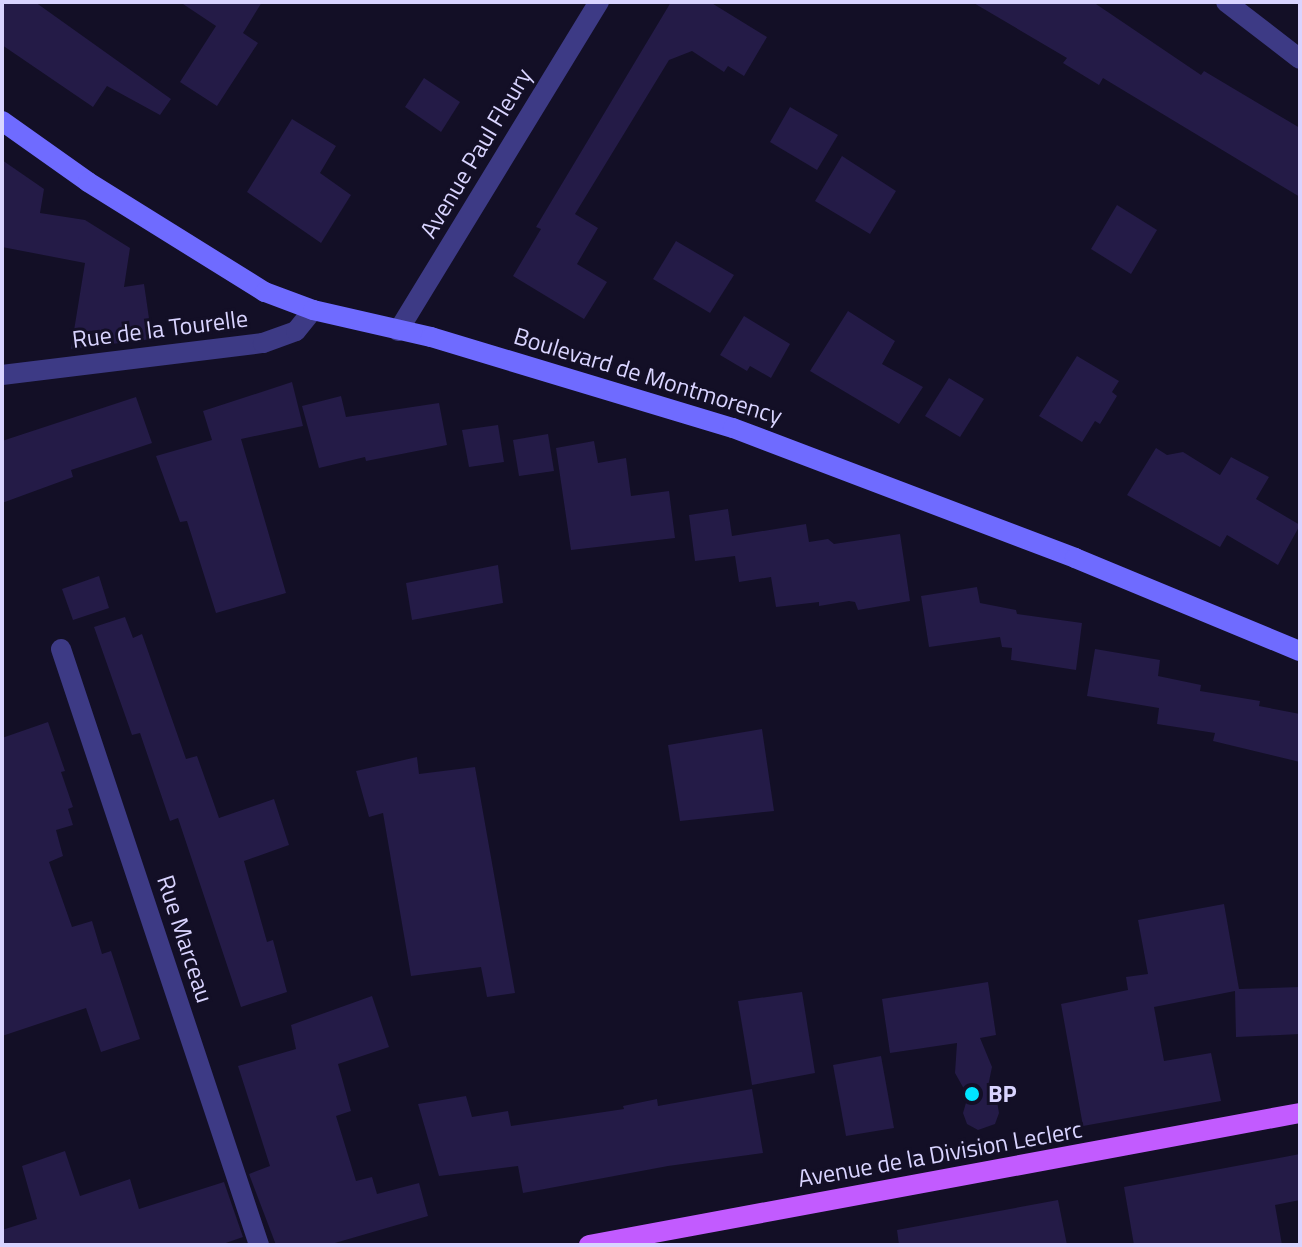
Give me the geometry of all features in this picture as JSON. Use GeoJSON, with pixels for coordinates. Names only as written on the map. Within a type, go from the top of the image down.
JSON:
{"type":"FeatureCollection","features":[{"type":"Feature","properties":{"kind":"main road","name":"Avenue de la Division Leclerc"},"geometry":{"type":"LineString","coordinates":[[589,1245],[1300,1113]]}},
{"type":"Feature","properties":{"kind":"street"},"geometry":{"type":"LineString","coordinates":[[575,2],[594,9]]}},
{"type":"Feature","properties":{"kind":"street"},"geometry":{"type":"LineString","coordinates":[[1228,2],[1300,59]]}},
{"type":"Feature","properties":{"kind":"street","name":"Avenue Paul Fleury"},"geometry":{"type":"LineString","coordinates":[[398,331],[594,9]]}},
{"type":"Feature","properties":{"kind":"street","name":"Boulevard de Montmorency"},"geometry":{"type":"LineString","coordinates":[[2,121],[88,182],[233,275],[313,310],[460,345],[733,428],[1046,547],[1300,651]]}},
{"type":"Feature","properties":{"kind":"street","name":"Rue de la Tourelle"},"geometry":{"type":"LineString","coordinates":[[2,375],[263,343],[296,331],[313,310]]}},
{"type":"Feature","properties":{"kind":"street","name":"Rue Marceau"},"geometry":{"type":"LineString","coordinates":[[61,649],[259,1245]]}},
{"type":"Feature","properties":{"kind":"building"},"geometry":{"type":"Polygon","coordinates":[[[2,2],[35,2],[171,99],[160,115],[107,86],[93,107],[2,45],[2,2]]]}},
{"type":"Feature","properties":{"kind":"building"},"geometry":{"type":"Polygon","coordinates":[[[180,2],[262,2],[243,33],[258,43],[217,106],[180,82],[216,26],[180,2]]]}},
{"type":"Feature","properties":{"kind":"building"},"geometry":{"type":"Polygon","coordinates":[[[671,2],[710,2],[767,37],[744,76],[728,66],[724,72],[692,51],[669,60],[575,214],[598,228],[577,264],[607,282],[584,319],[513,276],[541,229],[536,227],[671,2]]]}},
{"type":"Feature","properties":{"kind":"building"},"geometry":{"type":"Polygon","coordinates":[[[972,2],[1093,2],[1201,75],[1204,71],[1300,128],[1300,197],[1103,78],[1099,85],[1063,63],[1067,58],[972,2]]]}},
{"type":"Feature","properties":{"kind":"building"},"geometry":{"type":"Polygon","coordinates":[[[424,78],[460,102],[441,132],[405,107],[424,78]]]}},
{"type":"Feature","properties":{"kind":"building"},"geometry":{"type":"Polygon","coordinates":[[[790,107],[838,135],[817,170],[770,142],[790,107]]]}},
{"type":"Feature","properties":{"kind":"building"},"geometry":{"type":"Polygon","coordinates":[[[292,119],[336,146],[320,173],[351,195],[321,243],[247,192],[292,119]]]}},
{"type":"Feature","properties":{"kind":"building"},"geometry":{"type":"Polygon","coordinates":[[[842,156],[896,191],[870,234],[815,201],[842,156]]]}},
{"type":"Feature","properties":{"kind":"building"},"geometry":{"type":"Polygon","coordinates":[[[2,160],[44,189],[40,213],[85,220],[130,248],[124,287],[144,284],[152,339],[71,349],[85,263],[2,247],[2,160]]]}},
{"type":"Feature","properties":{"kind":"building"},"geometry":{"type":"Polygon","coordinates":[[[1117,205],[1157,230],[1131,274],[1091,249],[1117,205]]]}},
{"type":"Feature","properties":{"kind":"building"},"geometry":{"type":"Polygon","coordinates":[[[676,241],[734,275],[710,313],[653,279],[676,241]]]}},
{"type":"Feature","properties":{"kind":"building"},"geometry":{"type":"Polygon","coordinates":[[[848,311],[895,341],[882,364],[923,387],[899,424],[810,371],[848,311]]]}},
{"type":"Feature","properties":{"kind":"building"},"geometry":{"type":"Polygon","coordinates":[[[744,316],[790,344],[771,378],[750,366],[747,371],[720,355],[744,316]]]}},
{"type":"Feature","properties":{"kind":"building"},"geometry":{"type":"Polygon","coordinates":[[[1077,356],[1119,381],[1112,392],[1117,396],[1100,424],[1095,421],[1082,442],[1039,416],[1077,356]]]}},
{"type":"Feature","properties":{"kind":"building"},"geometry":{"type":"Polygon","coordinates":[[[949,378],[984,399],[960,437],[925,416],[949,378]]]}},
{"type":"Feature","properties":{"kind":"building"},"geometry":{"type":"Polygon","coordinates":[[[292,382],[303,426],[241,439],[286,593],[216,613],[187,521],[180,522],[156,456],[212,440],[203,411],[292,382]]]}},
{"type":"Feature","properties":{"kind":"building"},"geometry":{"type":"Polygon","coordinates":[[[341,396],[346,417],[439,403],[447,445],[366,461],[365,457],[319,468],[302,406],[341,396]]]}},
{"type":"Feature","properties":{"kind":"building"},"geometry":{"type":"Polygon","coordinates":[[[136,397],[152,443],[71,470],[73,477],[2,503],[2,441],[136,397]]]}},
{"type":"Feature","properties":{"kind":"building"},"geometry":{"type":"Polygon","coordinates":[[[498,425],[504,462],[469,467],[462,430],[498,425]]]}},
{"type":"Feature","properties":{"kind":"building"},"geometry":{"type":"Polygon","coordinates":[[[548,434],[554,471],[519,476],[513,440],[548,434]]]}},
{"type":"Feature","properties":{"kind":"building"},"geometry":{"type":"Polygon","coordinates":[[[594,441],[598,463],[626,458],[631,496],[669,491],[675,538],[571,550],[556,448],[594,441]]]}},
{"type":"Feature","properties":{"kind":"building"},"geometry":{"type":"Polygon","coordinates":[[[1156,448],[1167,455],[1183,452],[1220,475],[1231,457],[1269,477],[1256,499],[1300,525],[1278,565],[1227,535],[1220,547],[1127,495],[1156,448]]]}},
{"type":"Feature","properties":{"kind":"building"},"geometry":{"type":"Polygon","coordinates":[[[728,509],[732,536],[806,524],[809,542],[828,539],[834,544],[900,534],[910,601],[858,610],[855,602],[849,601],[819,606],[819,602],[776,607],[771,577],[739,582],[735,556],[695,561],[689,515],[728,509]]]}},
{"type":"Feature","properties":{"kind":"building"},"geometry":{"type":"Polygon","coordinates":[[[498,565],[503,603],[412,620],[406,583],[498,565]]]}},
{"type":"Feature","properties":{"kind":"building"},"geometry":{"type":"Polygon","coordinates":[[[99,576],[109,608],[73,620],[62,589],[99,576]]]}},
{"type":"Feature","properties":{"kind":"building"},"geometry":{"type":"Polygon","coordinates":[[[977,587],[980,603],[1016,610],[1017,614],[1082,623],[1076,670],[1011,660],[1012,648],[1002,647],[1000,637],[929,647],[921,596],[977,587]]]}},
{"type":"Feature","properties":{"kind":"building"},"geometry":{"type":"Polygon","coordinates":[[[125,617],[133,638],[142,634],[186,759],[197,756],[219,818],[274,799],[289,845],[244,861],[267,942],[273,940],[287,992],[241,1007],[178,818],[170,821],[140,733],[132,735],[94,627],[125,617]]]}},
{"type":"Feature","properties":{"kind":"building"},"geometry":{"type":"Polygon","coordinates":[[[1095,649],[1160,660],[1158,676],[1201,685],[1200,691],[1260,701],[1259,706],[1300,714],[1300,762],[1213,741],[1215,733],[1157,724],[1159,708],[1087,696],[1095,649]]]}},
{"type":"Feature","properties":{"kind":"building"},"geometry":{"type":"Polygon","coordinates":[[[48,722],[65,771],[61,772],[73,807],[68,809],[73,825],[56,830],[63,856],[49,862],[72,927],[92,921],[102,954],[111,951],[140,1039],[101,1052],[86,1008],[2,1036],[2,738],[48,722]]]}},
{"type":"Feature","properties":{"kind":"building"},"geometry":{"type":"Polygon","coordinates":[[[762,729],[774,811],[680,821],[668,745],[762,729]]]}},
{"type":"Feature","properties":{"kind":"building"},"geometry":{"type":"Polygon","coordinates":[[[417,757],[419,774],[475,767],[515,993],[487,997],[481,967],[411,976],[383,813],[369,817],[356,771],[417,757]]]}},
{"type":"Feature","properties":{"kind":"building"},"geometry":{"type":"Polygon","coordinates":[[[1224,904],[1239,989],[1300,987],[1300,1034],[1236,1037],[1235,991],[1154,1007],[1164,1061],[1211,1053],[1221,1101],[1083,1126],[1061,1004],[1128,990],[1126,977],[1148,974],[1138,920],[1224,904]]]}},
{"type":"Feature","properties":{"kind":"building"},"geometry":{"type":"Polygon","coordinates":[[[988,982],[996,1035],[980,1038],[992,1067],[987,1091],[997,1101],[999,1113],[995,1124],[978,1130],[967,1124],[963,1113],[968,1096],[955,1073],[957,1043],[890,1053],[882,999],[988,982]]]}},
{"type":"Feature","properties":{"kind":"building"},"geometry":{"type":"Polygon","coordinates":[[[802,992],[815,1073],[752,1085],[738,1001],[802,992]]]}},
{"type":"Feature","properties":{"kind":"building"},"geometry":{"type":"Polygon","coordinates":[[[372,996],[389,1047],[338,1064],[351,1111],[336,1116],[356,1181],[372,1177],[377,1194],[419,1183],[428,1216],[328,1245],[276,1245],[249,1174],[270,1166],[238,1066],[296,1049],[291,1025],[372,996]]]}},
{"type":"Feature","properties":{"kind":"building"},"geometry":{"type":"Polygon","coordinates":[[[881,1056],[894,1128],[846,1136],[833,1065],[881,1056]]]}},
{"type":"Feature","properties":{"kind":"building"},"geometry":{"type":"Polygon","coordinates":[[[752,1089],[763,1153],[668,1166],[523,1193],[518,1166],[439,1176],[418,1104],[466,1096],[472,1117],[508,1111],[511,1126],[624,1109],[623,1106],[657,1099],[658,1106],[752,1089]]]}},
{"type":"Feature","properties":{"kind":"building"},"geometry":{"type":"Polygon","coordinates":[[[65,1151],[80,1196],[130,1179],[139,1209],[224,1182],[243,1237],[220,1245],[2,1245],[2,1230],[37,1219],[22,1166],[65,1151]]]}},
{"type":"Feature","properties":{"kind":"building"},"geometry":{"type":"Polygon","coordinates":[[[1300,1154],[1300,1200],[1275,1205],[1282,1245],[1134,1245],[1124,1187],[1300,1154]]]}},
{"type":"Feature","properties":{"kind":"building"},"geometry":{"type":"Polygon","coordinates":[[[1058,1200],[1067,1245],[899,1245],[897,1230],[1058,1200]]]}},
{"type":"Feature","properties":{"kind":"place","name":"BP"},"geometry":{"type":"Point","coordinates":[972,1094]}}]}
